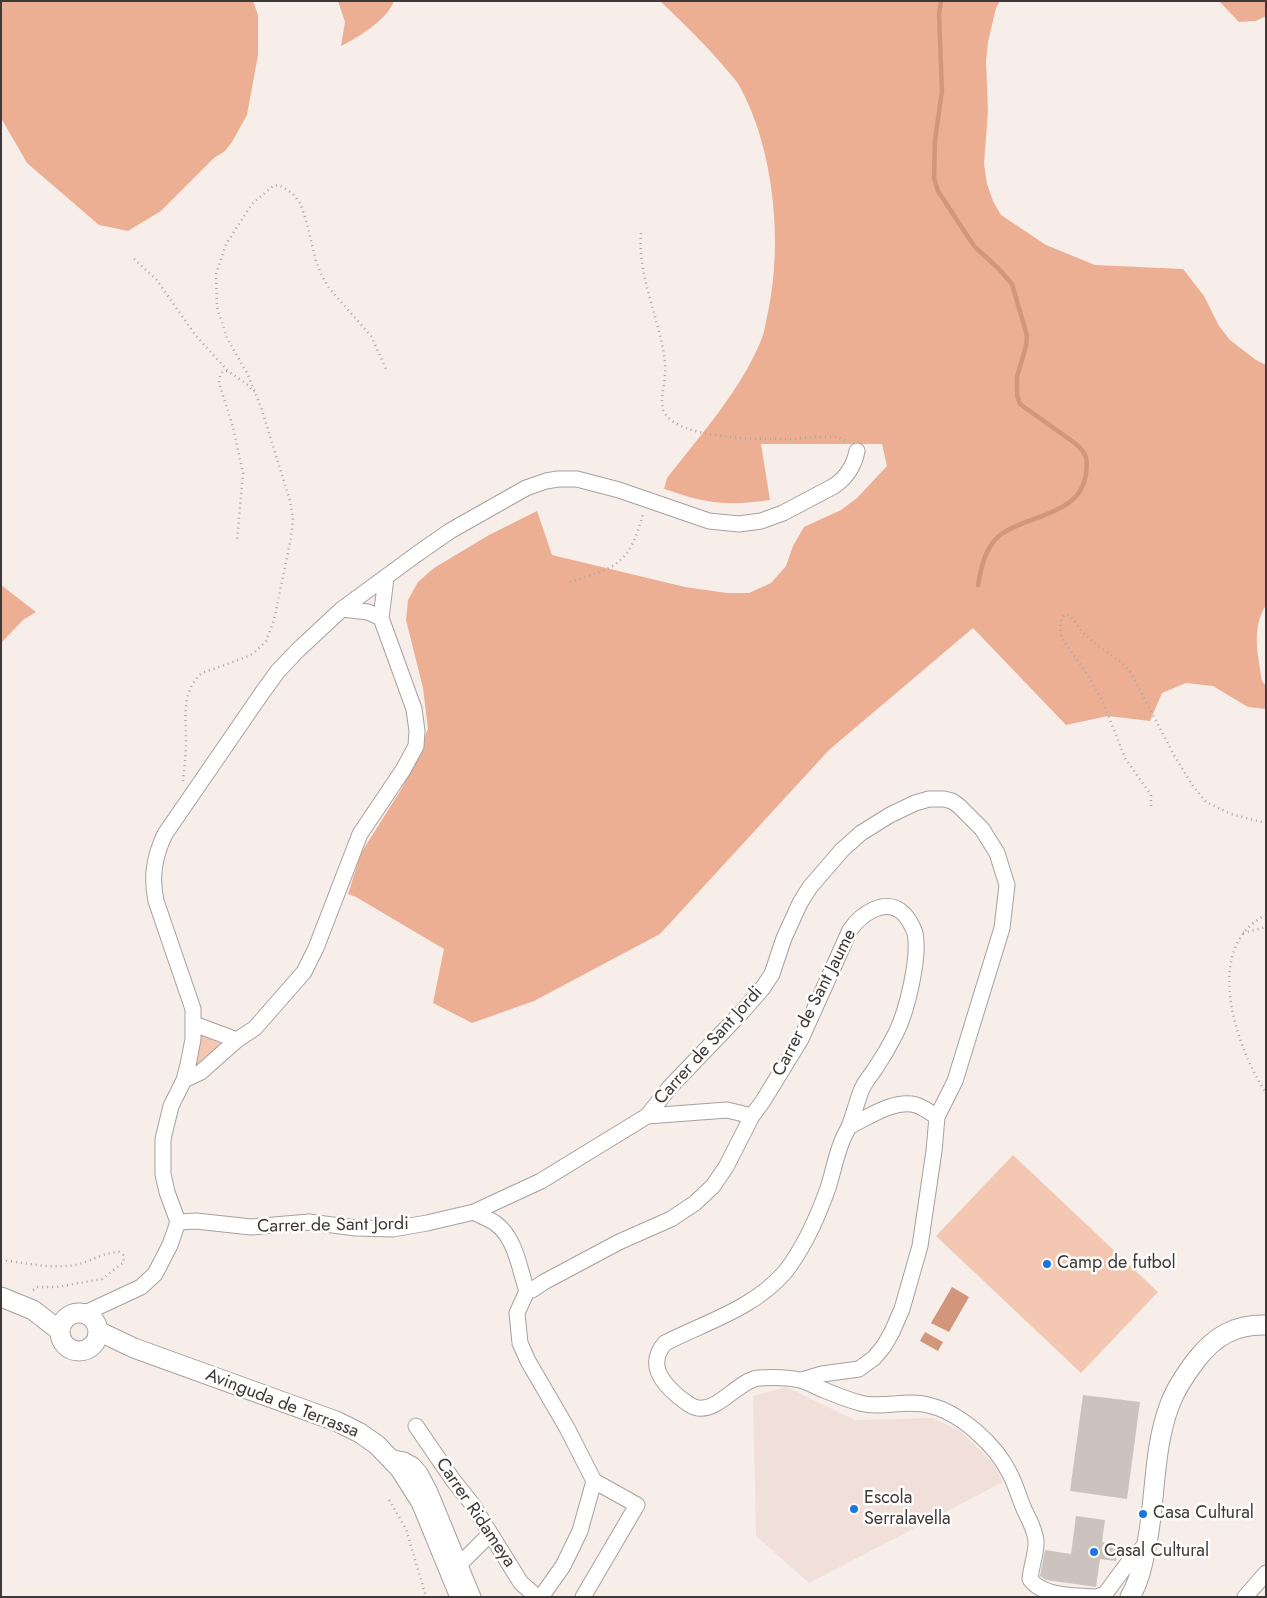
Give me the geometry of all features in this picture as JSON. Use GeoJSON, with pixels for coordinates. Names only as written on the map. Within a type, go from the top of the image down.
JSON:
{"type":"FeatureCollection","features":[{"type":"Feature","properties":{"kind":"street"},"geometry":{"type":"LineString","coordinates":[[88,1327],[63,1321],[60,1331],[61,1340],[70,1349],[82,1351],[88,1327],[114,1300],[141,1287],[155,1274],[170,1244],[178,1222],[167,1192],[163,1174],[163,1139],[171,1106],[184,1080],[193,1039],[194,1024],[193,1009],[153,888],[158,848],[165,834],[228,740],[278,671],[342,609],[450,531],[538,483],[558,479],[591,482],[709,520],[725,524],[739,524],[761,521],[783,514],[840,482],[853,464],[857,451]]}},
{"type":"Feature","properties":{"kind":"street"},"geometry":{"type":"LineString","coordinates":[[184,1080],[210,1065],[237,1040],[255,1028],[304,972],[316,948],[360,834],[403,770],[416,746],[417,731],[414,709],[381,618],[386,578]]}},
{"type":"Feature","properties":{"kind":"street"},"geometry":{"type":"LineString","coordinates":[[342,609],[363,611],[381,618]]}},
{"type":"Feature","properties":{"kind":"street","name":"Carrer de Sant Jordi"},"geometry":{"type":"LineString","coordinates":[[178,1222],[196,1221],[251,1227],[309,1222],[363,1229],[393,1229],[474,1212],[541,1181],[647,1116],[670,1087],[762,989],[775,966],[784,938],[800,902],[810,886],[842,850],[861,833],[890,815],[915,804],[938,798],[952,801],[982,829],[997,853],[1007,885],[1002,928],[993,958],[955,1082],[937,1117]]}},
{"type":"Feature","properties":{"kind":"street","name":"Carrer de Sant Jaume"},"geometry":{"type":"LineString","coordinates":[[527,1291],[619,1242],[686,1210],[706,1194],[726,1167],[752,1116],[764,1101],[800,1040],[850,930],[857,919],[866,912],[876,908],[900,910],[906,916],[914,932],[911,988],[905,1010],[897,1031],[861,1090],[850,1126],[842,1140],[827,1190],[809,1232],[785,1272],[762,1293],[721,1318],[665,1343],[659,1350],[657,1369],[660,1378],[669,1389],[688,1404],[698,1408],[707,1408],[756,1378],[784,1377],[802,1380]]}},
{"type":"Feature","properties":{"kind":"street"},"geometry":{"type":"LineString","coordinates":[[194,1024],[237,1040]]}},
{"type":"Feature","properties":{"kind":"street"},"geometry":{"type":"LineString","coordinates":[[802,1380],[822,1374],[859,1369],[874,1358],[892,1332],[902,1309],[920,1246],[937,1117],[918,1105],[895,1105],[850,1126]]}},
{"type":"Feature","properties":{"kind":"street"},"geometry":{"type":"LineString","coordinates":[[647,1116],[727,1110],[752,1116]]}},
{"type":"Feature","properties":{"kind":"street"},"geometry":{"type":"LineString","coordinates":[[474,1212],[495,1223],[505,1232],[518,1258],[527,1291],[517,1313],[520,1343],[594,1481],[637,1505],[584,1597]]}},
{"type":"Feature","properties":{"kind":"street"},"geometry":{"type":"LineString","coordinates":[[1,1298],[88,1327]]}},
{"type":"Feature","properties":{"kind":"street"},"geometry":{"type":"LineString","coordinates":[[27,1308],[60,1331]]}},
{"type":"Feature","properties":{"kind":"street"},"geometry":{"type":"LineString","coordinates":[[1130,1597],[1140,1574],[1150,1528],[1157,1456],[1162,1430],[1170,1404],[1178,1387],[1203,1351],[1222,1336],[1242,1326],[1266,1325]]}},
{"type":"Feature","properties":{"kind":"street","name":"Avinguda de Terrassa"},"geometry":{"type":"LineString","coordinates":[[88,1327],[134,1348],[336,1421],[360,1432],[389,1457],[412,1486],[455,1569],[460,1597]]}},
{"type":"Feature","properties":{"kind":"street"},"geometry":{"type":"LineString","coordinates":[[802,1380],[863,1404],[927,1404],[947,1411],[987,1442],[999,1456],[1010,1474],[1033,1526],[1036,1543],[1030,1578],[1035,1585],[1046,1590],[1095,1597],[1105,1594],[1128,1563],[1146,1544]]}},
{"type":"Feature","properties":{"kind":"street","name":"Carrer Ridameya"},"geometry":{"type":"LineString","coordinates":[[416,1426],[472,1504],[521,1583],[539,1597]]}},
{"type":"Feature","properties":{"kind":"street"},"geometry":{"type":"LineString","coordinates":[[539,1597],[562,1566],[580,1531],[594,1481]]}},
{"type":"Feature","properties":{"kind":"street"},"geometry":{"type":"LineString","coordinates":[[473,1597],[455,1569],[490,1534]]}},
{"type":"Feature","properties":{"kind":"street"},"geometry":{"type":"LineString","coordinates":[[1245,1597],[1262,1577]]}},
{"type":"Feature","properties":{"kind":"path"},"geometry":{"type":"LineString","coordinates":[[183,783],[186,749],[186,706],[189,690],[202,673],[249,656],[266,641],[274,620],[291,538],[293,518],[287,490],[261,407],[248,375],[227,338],[217,307],[216,274],[218,263],[230,235],[252,204],[273,186],[278,185],[284,188],[293,194],[300,203],[321,274],[329,288],[371,336],[386,369]]}},
{"type":"Feature","properties":{"kind":"path"},"geometry":{"type":"LineString","coordinates":[[641,233],[640,244],[643,270],[664,356],[665,374],[662,405],[668,417],[686,429],[715,434],[749,438],[818,436],[838,438],[846,441],[857,451]]}},
{"type":"Feature","properties":{"kind":"path"},"geometry":{"type":"LineString","coordinates":[[134,259],[156,279],[185,323],[228,371],[248,385],[254,393]]}},
{"type":"Feature","properties":{"kind":"path"},"geometry":{"type":"LineString","coordinates":[[228,371],[223,371],[219,384],[233,427],[243,473],[237,541]]}},
{"type":"Feature","properties":{"kind":"path"},"geometry":{"type":"LineString","coordinates":[[570,582],[605,571],[618,564],[634,540],[646,499]]}},
{"type":"Feature","properties":{"kind":"path"},"geometry":{"type":"LineString","coordinates":[[1151,806],[1151,795],[1125,758],[1103,702],[1084,669],[1062,638],[1060,627],[1062,618],[1066,614],[1071,617],[1090,639],[1119,660],[1132,673],[1175,757],[1193,786],[1206,802],[1230,814],[1266,823]]}},
{"type":"Feature","properties":{"kind":"path"},"geometry":{"type":"LineString","coordinates":[[1266,915],[1254,921],[1243,933],[1235,947],[1229,972],[1230,996],[1243,1049],[1266,1093]]}},
{"type":"Feature","properties":{"kind":"path"},"geometry":{"type":"LineString","coordinates":[[1243,933],[1266,927]]}},
{"type":"Feature","properties":{"kind":"path"},"geometry":{"type":"LineString","coordinates":[[1,1260],[61,1267],[88,1262],[112,1252],[119,1252],[123,1255],[124,1262],[102,1279],[56,1287],[38,1287],[27,1294],[27,1308]]}},
{"type":"Feature","properties":{"kind":"path"},"geometry":{"type":"LineString","coordinates":[[389,1500],[406,1529],[426,1597]]}},
{"type":"Feature","properties":{"kind":"shaded area"},"geometry":{"type":"Polygon","coordinates":[[[1,1],[253,1],[258,15],[258,55],[247,115],[225,151],[214,158],[161,211],[128,231],[99,225],[27,163],[1,118],[1,1]]]}},
{"type":"Feature","properties":{"kind":"shaded area"},"geometry":{"type":"Polygon","coordinates":[[[338,1],[394,1],[379,21],[364,33],[341,46],[345,22],[338,1]]]}},
{"type":"Feature","properties":{"kind":"shaded area"},"geometry":{"type":"Polygon","coordinates":[[[660,1],[1000,1],[996,8],[988,42],[986,61],[988,111],[984,164],[987,184],[993,201],[1001,215],[1046,245],[1095,265],[1183,269],[1204,296],[1219,326],[1230,340],[1256,360],[1266,365],[1266,605],[1258,623],[1257,642],[1262,681],[1266,686],[1266,709],[1248,707],[1213,686],[1186,683],[1162,693],[1150,721],[1108,716],[1066,725],[973,628],[829,750],[660,934],[534,1001],[472,1023],[433,1003],[444,949],[348,894],[361,853],[402,788],[428,729],[423,688],[406,620],[408,600],[418,582],[434,568],[489,535],[537,511],[552,555],[685,587],[727,593],[749,593],[771,583],[786,566],[793,546],[804,527],[841,510],[857,498],[887,466],[882,444],[761,444],[770,500],[723,503],[696,499],[664,489],[667,478],[707,428],[744,375],[762,338],[772,285],[775,227],[768,167],[761,139],[752,112],[740,87],[710,51],[660,1]]]}},
{"type":"Feature","properties":{"kind":"shaded area"},"geometry":{"type":"Polygon","coordinates":[[[1219,1],[1266,1],[1266,16],[1256,21],[1239,22],[1219,1]]]}},
{"type":"Feature","properties":{"kind":"shaded area"},"geometry":{"type":"Polygon","coordinates":[[[1,585],[36,612],[23,620],[1,643],[1,585]]]}},
{"type":"Feature","properties":{"kind":"shaded area"},"geometry":{"type":"Polygon","coordinates":[[[200,1035],[220,1043],[220,1047],[198,1066],[195,1065],[200,1035]]]}},
{"type":"Feature","properties":{"kind":"shaded area","name":"Camp de futbol"},"geometry":{"type":"Polygon","coordinates":[[[1013,1155],[1158,1292],[1081,1373],[936,1236],[1013,1155]]]}},
{"type":"Feature","properties":{"kind":"shaded area"},"geometry":{"type":"Polygon","coordinates":[[[952,1287],[969,1297],[949,1332],[931,1323],[952,1287]]]}},
{"type":"Feature","properties":{"kind":"shaded area"},"geometry":{"type":"Polygon","coordinates":[[[925,1332],[943,1342],[938,1351],[920,1341],[925,1332]]]}},
{"type":"Feature","properties":{"kind":"shaded area","name":"Escola Serralavella"},"geometry":{"type":"Polygon","coordinates":[[[786,1387],[855,1420],[933,1418],[960,1431],[993,1463],[1003,1482],[809,1583],[756,1536],[753,1396],[786,1387]]]}},
{"type":"Feature","properties":{"kind":"building"},"geometry":{"type":"Polygon","coordinates":[[[1083,1395],[1140,1402],[1127,1499],[1070,1491],[1083,1395]]]}},
{"type":"Feature","properties":{"kind":"building","name":"Casal Cultural"},"geometry":{"type":"Polygon","coordinates":[[[1076,1516],[1105,1520],[1102,1542],[1118,1544],[1116,1561],[1100,1559],[1096,1587],[1046,1580],[1040,1576],[1045,1550],[1071,1554],[1076,1516]]]}},
{"type":"Feature","properties":{"kind":"waterway"},"geometry":{"type":"LineString","coordinates":[[941,1],[939,14],[942,91],[935,140],[934,178],[938,191],[975,247],[1012,284],[1027,336],[1017,377],[1017,395],[1020,404],[1076,444],[1085,454],[1087,461],[1082,488],[1074,499],[1063,507],[1010,529],[994,541],[984,559],[978,585]]}},
{"type":"Feature","properties":{"kind":"place","name":"Camp de futbol"},"geometry":{"type":"Point","coordinates":[1047,1264]}},
{"type":"Feature","properties":{"kind":"place","name":"Escola Serralavella"},"geometry":{"type":"Point","coordinates":[854,1509]}},
{"type":"Feature","properties":{"kind":"place","name":"Casa Cultural"},"geometry":{"type":"Point","coordinates":[1143,1514]}},
{"type":"Feature","properties":{"kind":"place","name":"Casal Cultural"},"geometry":{"type":"Point","coordinates":[1094,1552]}}]}
